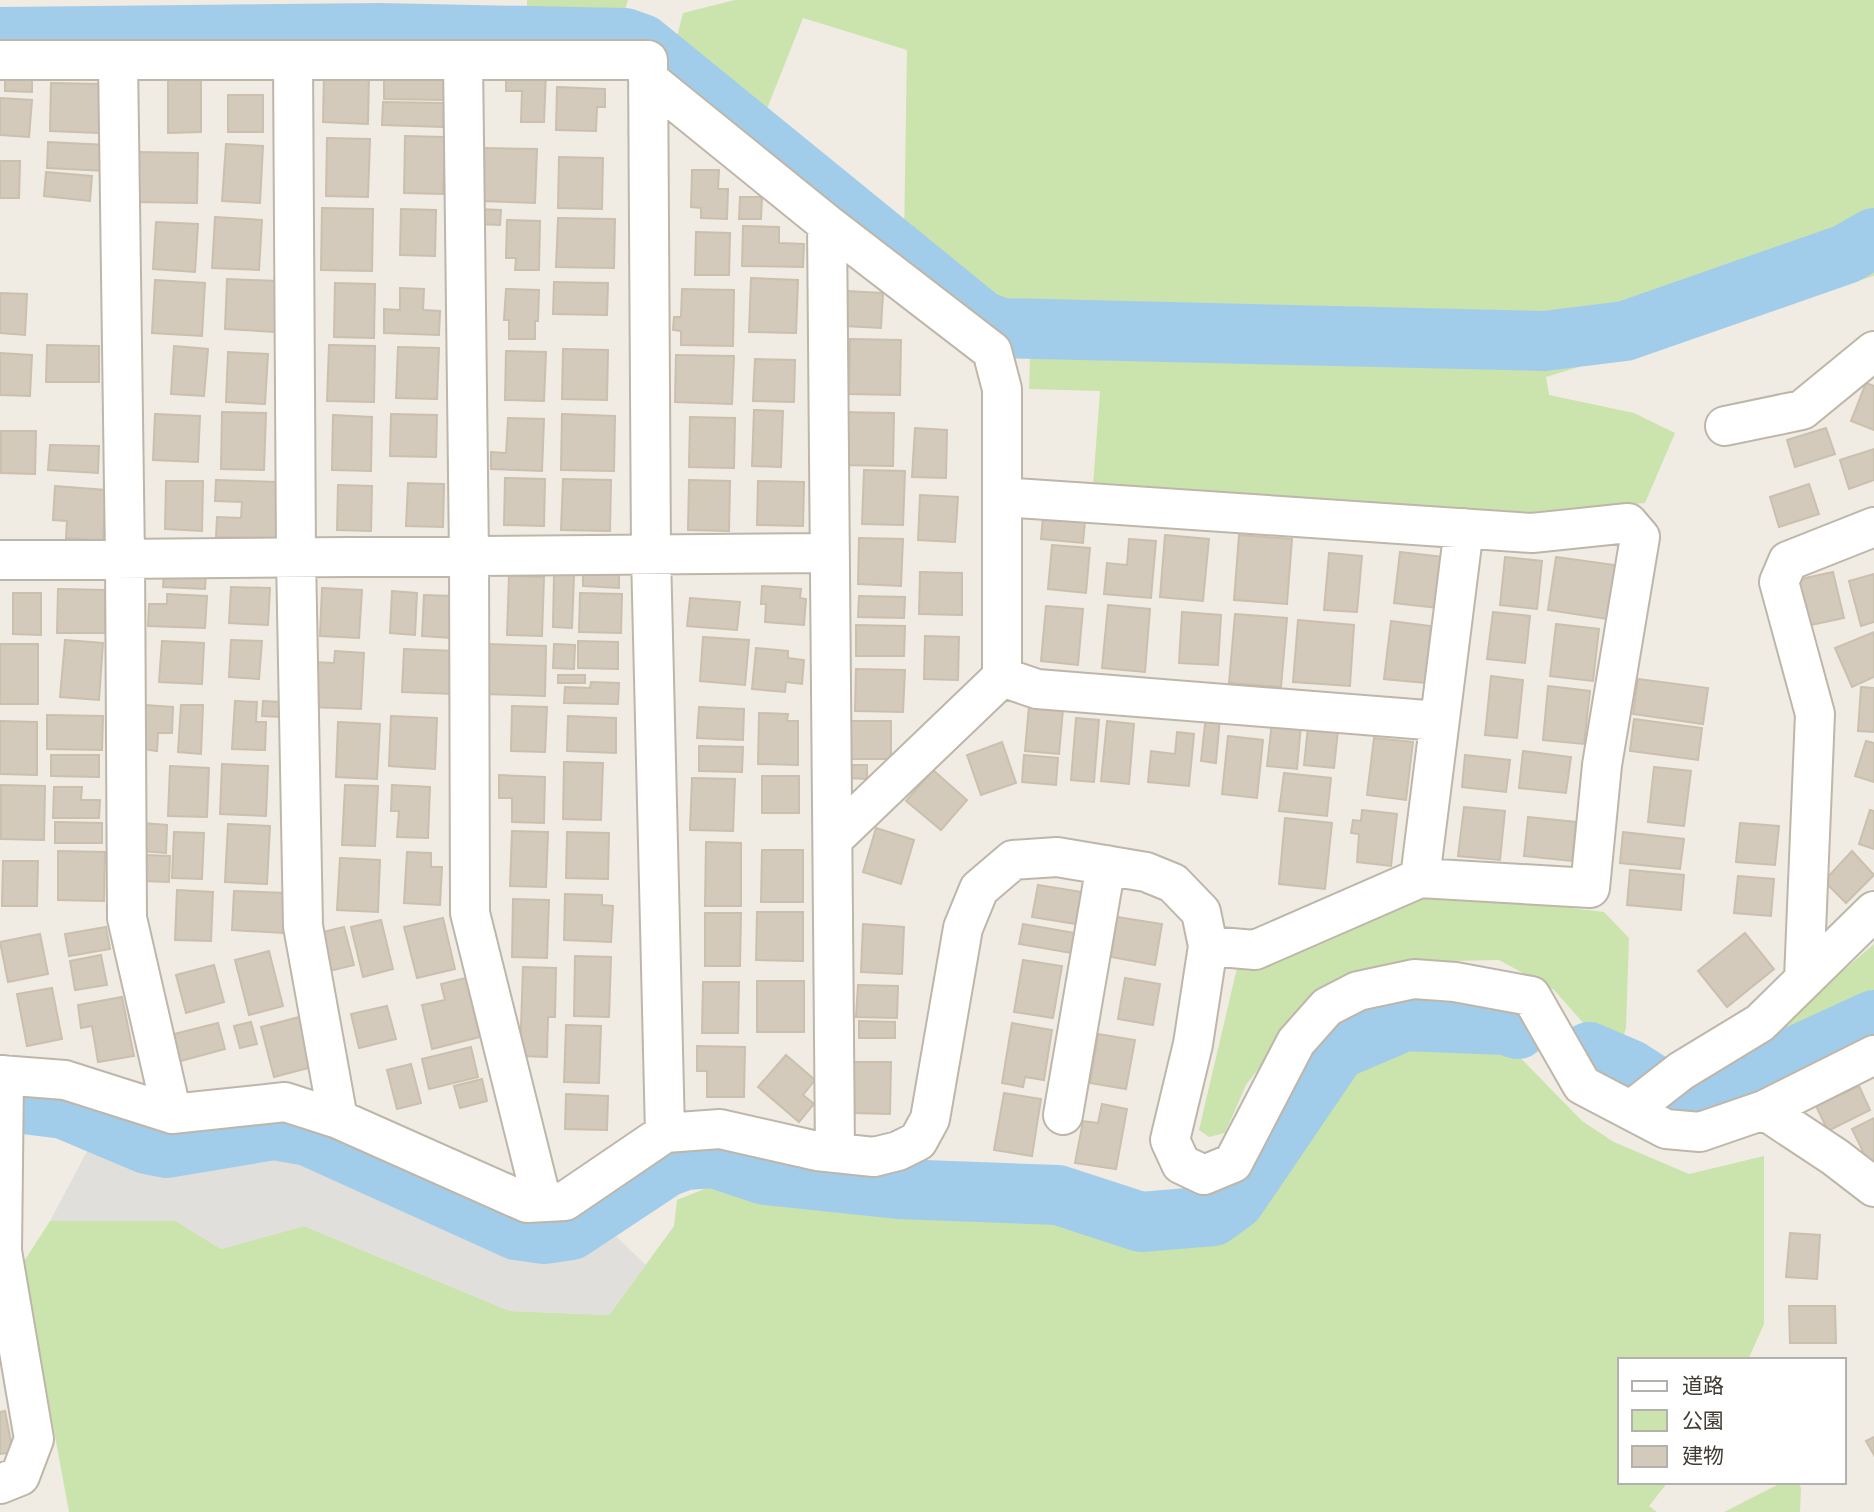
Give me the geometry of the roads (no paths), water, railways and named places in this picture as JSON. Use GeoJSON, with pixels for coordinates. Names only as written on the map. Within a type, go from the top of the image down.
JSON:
{"type":"FeatureCollection","features":[{"type":"Feature","properties":{"kind":"street"},"geometry":{"type":"LineString","coordinates":[[0,60],[648,60],[651,554],[666,1133]]}},
{"type":"Feature","properties":{"kind":"street"},"geometry":{"type":"LineString","coordinates":[[118,60],[127,918],[172,1114]]}},
{"type":"Feature","properties":{"kind":"street"},"geometry":{"type":"LineString","coordinates":[[293,60],[296,557],[303,926],[338,1119]]}},
{"type":"Feature","properties":{"kind":"street"},"geometry":{"type":"LineString","coordinates":[[463,60],[470,913],[542,1202]]}},
{"type":"Feature","properties":{"kind":"street"},"geometry":{"type":"LineString","coordinates":[[648,79],[827,224],[992,351],[1002,389],[1002,677],[833,839]]}},
{"type":"Feature","properties":{"kind":"street"},"geometry":{"type":"LineString","coordinates":[[827,224],[835,1153]]}},
{"type":"Feature","properties":{"kind":"street"},"geometry":{"type":"LineString","coordinates":[[1725,426],[1802,410],[1874,351]]}},
{"type":"Feature","properties":{"kind":"street"},"geometry":{"type":"LineString","coordinates":[[1002,497],[1532,533],[1628,523],[1640,537],[1602,765],[1590,888],[1420,878],[1255,950],[1208,946]]}},
{"type":"Feature","properties":{"kind":"street"},"geometry":{"type":"LineString","coordinates":[[1804,979],[1815,714],[1779,582],[1788,561],[1874,527]]}},
{"type":"Feature","properties":{"kind":"street"},"geometry":{"type":"LineString","coordinates":[[1420,878],[1464,528]]}},
{"type":"Feature","properties":{"kind":"street"},"geometry":{"type":"LineString","coordinates":[[0,560],[830,553]]}},
{"type":"Feature","properties":{"kind":"street"},"geometry":{"type":"LineString","coordinates":[[1002,677],[1037,689],[1439,721]]}},
{"type":"Feature","properties":{"kind":"street"},"geometry":{"type":"LineString","coordinates":[[0,1484],[20,1476],[34,1439],[2,1251],[3,1089],[65,1080],[172,1114],[285,1102],[338,1119],[527,1203],[565,1201],[666,1133],[720,1129],[817,1151],[874,1157],[918,1142],[930,1119],[964,928],[979,889],[1013,860],[1057,857],[1146,872],[1173,883],[1201,912],[1208,946],[1193,1044],[1170,1140],[1181,1164],[1204,1175],[1233,1163],[1296,1042],[1327,1007],[1358,991],[1414,979],[1455,982],[1531,996],[1581,1086],[1649,1096],[1760,1023],[1874,911]]}},
{"type":"Feature","properties":{"kind":"street"},"geometry":{"type":"LineString","coordinates":[[1063,1115],[1106,865]]}},
{"type":"Feature","properties":{"kind":"street"},"geometry":{"type":"LineString","coordinates":[[1649,1096],[1666,1129],[1700,1132],[1764,1110],[1874,1055]]}},
{"type":"Feature","properties":{"kind":"street"},"geometry":{"type":"LineString","coordinates":[[1764,1110],[1835,1157],[1874,1187]]}},
{"type":"Feature","properties":{"kind":"waterway"},"geometry":{"type":"LineString","coordinates":[[0,37],[380,33],[625,38],[642,44],[981,320],[1000,328],[1544,341],[1625,331],[1846,254],[1874,238]]}},
{"type":"Feature","properties":{"kind":"waterway"},"geometry":{"type":"LineString","coordinates":[[1589,1052],[1629,1069],[1663,1091],[1706,1097],[1874,1020]]}},
{"type":"Feature","properties":{"kind":"waterway"},"geometry":{"type":"LineString","coordinates":[[0,1101],[64,1109],[147,1144],[167,1148],[274,1130],[308,1136],[516,1230],[544,1234],[571,1230],[666,1167],[686,1160],[714,1158],[765,1175],[898,1189],[1058,1195],[1141,1222],[1213,1216],[1235,1200],[1337,1050],[1405,1021],[1505,1025],[1518,1029]]}}]}
